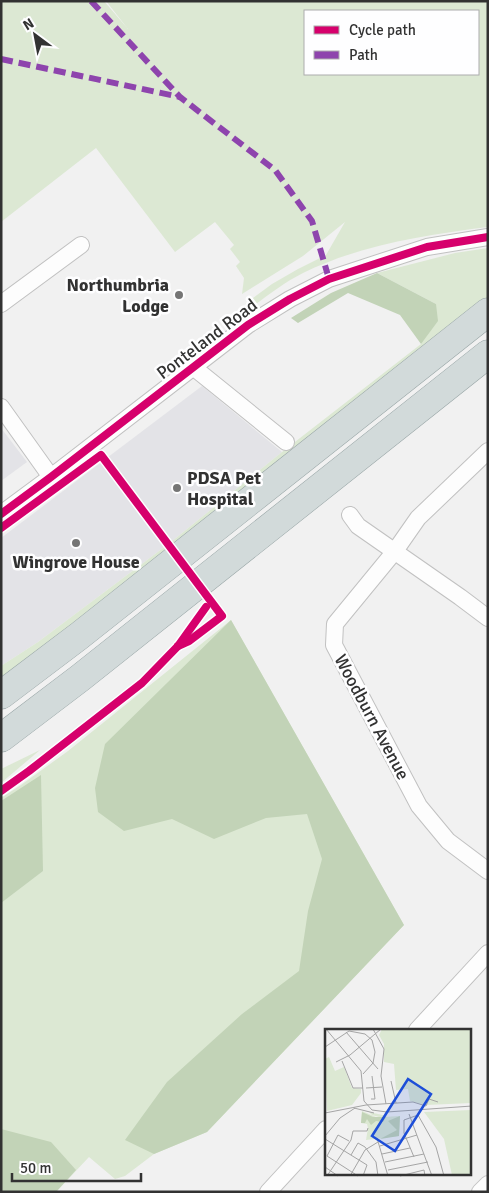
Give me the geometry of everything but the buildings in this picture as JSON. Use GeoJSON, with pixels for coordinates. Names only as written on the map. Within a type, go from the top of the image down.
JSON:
{"type":"FeatureCollection","features":[{"type":"Feature","properties":{"kind":"highway"},"geometry":{"type":"LineString","coordinates":[[1,695],[79,636],[488,312]]}},
{"type":"Feature","properties":{"kind":"highway"},"geometry":{"type":"LineString","coordinates":[[1,738],[88,672],[488,354]]}},
{"type":"Feature","properties":{"kind":"street","name":"Ponteland Road"},"geometry":{"type":"LineString","coordinates":[[1,514],[248,325],[290,299],[329,279],[427,247],[488,237]]}},
{"type":"Feature","properties":{"kind":"street"},"geometry":{"type":"LineString","coordinates":[[1,304],[81,245]]}},
{"type":"Feature","properties":{"kind":"street"},"geometry":{"type":"LineString","coordinates":[[193,367],[286,442]]}},
{"type":"Feature","properties":{"kind":"street"},"geometry":{"type":"LineString","coordinates":[[1,407],[51,477]]}},
{"type":"Feature","properties":{"kind":"street","name":"Woodburn Avenue"},"geometry":{"type":"LineString","coordinates":[[488,451],[418,518],[395,551],[335,624],[334,645],[419,806],[448,841],[488,871]]}},
{"type":"Feature","properties":{"kind":"street"},"geometry":{"type":"LineString","coordinates":[[350,515],[358,526],[488,618]]}},
{"type":"Feature","properties":{"kind":"street"},"geometry":{"type":"LineString","coordinates":[[418,1029],[488,953]]}},
{"type":"Feature","properties":{"kind":"street"},"geometry":{"type":"LineString","coordinates":[[268,1192],[325,1129]]}},
{"type":"Feature","properties":{"kind":"street"},"geometry":{"type":"LineString","coordinates":[[480,1192],[488,1184]]}},
{"type":"Feature","properties":{"kind":"shaded area"},"geometry":{"type":"Polygon","coordinates":[[[202,386],[282,452],[171,542],[38,642],[1,666],[1,538],[202,386]]]}},
{"type":"Feature","properties":{"kind":"shaded area"},"geometry":{"type":"Polygon","coordinates":[[[1,428],[27,462],[1,481],[1,428]]]}},
{"type":"Feature","properties":{"kind":"green space"},"geometry":{"type":"Polygon","coordinates":[[[1,1],[104,1],[128,29],[106,1],[488,1],[488,227],[393,242],[347,255],[303,273],[252,307],[245,304],[272,284],[326,255],[345,222],[303,256],[242,294],[244,278],[236,266],[240,262],[230,249],[234,245],[215,222],[175,252],[96,148],[1,222],[1,1]]]}},
{"type":"Feature","properties":{"kind":"green space"},"geometry":{"type":"Polygon","coordinates":[[[488,248],[488,301],[1,682],[1,666],[38,642],[171,542],[282,452],[421,344],[436,304],[377,273],[455,253],[488,248]]]}},
{"type":"Feature","properties":{"kind":"green space"},"geometry":{"type":"Polygon","coordinates":[[[377,273],[436,304],[438,321],[421,344],[400,315],[348,293],[298,323],[291,318],[331,293],[377,273]]]}},
{"type":"Feature","properties":{"kind":"green space"},"geometry":{"type":"Polygon","coordinates":[[[231,620],[404,925],[207,1132],[154,1154],[125,1176],[115,1179],[89,1157],[56,1192],[1,1192],[1,798],[68,751],[231,620]]]}},
{"type":"Feature","properties":{"kind":"green space"},"geometry":{"type":"Polygon","coordinates":[[[231,620],[404,925],[207,1132],[154,1154],[125,1140],[167,1082],[242,1014],[299,971],[308,911],[322,859],[307,814],[266,818],[214,839],[172,819],[124,831],[98,812],[95,788],[105,744],[231,620]]]}},
{"type":"Feature","properties":{"kind":"green space"},"geometry":{"type":"Polygon","coordinates":[[[40,750],[1,783],[1,769],[40,750]]]}},
{"type":"Feature","properties":{"kind":"green space"},"geometry":{"type":"Polygon","coordinates":[[[41,775],[43,871],[1,903],[1,801],[41,775]]]}},
{"type":"Feature","properties":{"kind":"green space"},"geometry":{"type":"Polygon","coordinates":[[[1,1129],[51,1142],[76,1170],[56,1192],[1,1192],[1,1129]]]}},
{"type":"Feature","properties":{"kind":"marked path"},"geometry":{"type":"LineString","coordinates":[[91,1],[180,97],[275,170],[312,221],[329,279]]}},
{"type":"Feature","properties":{"kind":"marked path"},"geometry":{"type":"LineString","coordinates":[[1,59],[180,97]]}},
{"type":"Feature","properties":{"kind":"cycle path"},"geometry":{"type":"LineString","coordinates":[[1,514],[248,325],[290,299],[329,279],[427,247],[488,237]]}},
{"type":"Feature","properties":{"kind":"cycle path"},"geometry":{"type":"LineString","coordinates":[[1,528],[101,455],[222,616],[189,641],[178,646]]}},
{"type":"Feature","properties":{"kind":"cycle path"},"geometry":{"type":"LineString","coordinates":[[1,791],[142,683],[178,646],[206,607]]}},
{"type":"Feature","properties":{"kind":"place","name":"Northumbria Lodge"},"geometry":{"type":"Point","coordinates":[179,295]}},
{"type":"Feature","properties":{"kind":"place","name":"PDSA Pet Hospital"},"geometry":{"type":"Point","coordinates":[177,488]}},
{"type":"Feature","properties":{"kind":"place","name":"Wingrove House"},"geometry":{"type":"Point","coordinates":[76,543]}}]}
